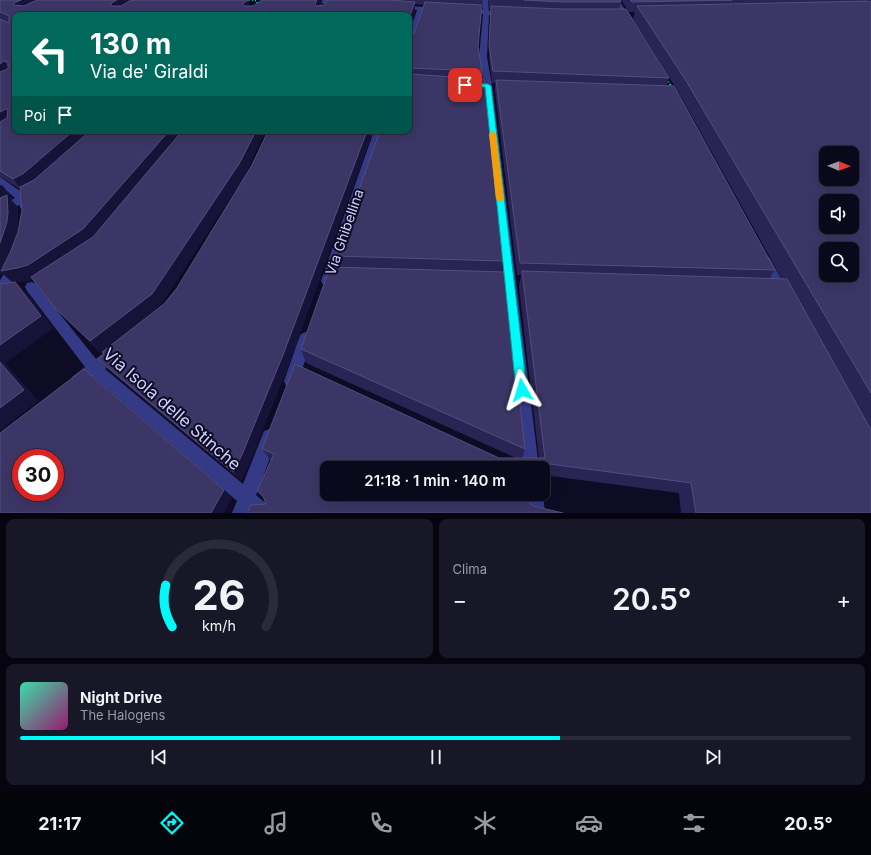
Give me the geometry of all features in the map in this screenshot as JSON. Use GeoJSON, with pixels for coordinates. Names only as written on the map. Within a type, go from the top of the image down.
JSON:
{"type":"FeatureCollection","features":[{"type":"Feature","properties":{"kind":"street"},"geometry":{"type":"LineString","coordinates":[[306,0],[348,3]]}},
{"type":"Feature","properties":{"kind":"street"},"geometry":{"type":"LineString","coordinates":[[485,0],[487,13],[482,50],[484,72],[488,86],[504,281],[530,461]]}},
{"type":"Feature","properties":{"kind":"street"},"geometry":{"type":"LineString","coordinates":[[616,0],[628,16],[634,30]]}},
{"type":"Feature","properties":{"kind":"street"},"geometry":{"type":"LineString","coordinates":[[323,12],[329,2]]}},
{"type":"Feature","properties":{"kind":"street"},"geometry":{"type":"LineString","coordinates":[[387,6],[444,10]]}},
{"type":"Feature","properties":{"kind":"street"},"geometry":{"type":"LineString","coordinates":[[412,34],[420,9]]}},
{"type":"Feature","properties":{"kind":"street"},"geometry":{"type":"LineString","coordinates":[[460,11],[516,14]]}},
{"type":"Feature","properties":{"kind":"street"},"geometry":{"type":"LineString","coordinates":[[614,16],[628,16]]}},
{"type":"Feature","properties":{"kind":"street","name":"Via Ghibellina"},"geometry":{"type":"LineString","coordinates":[[321,296],[378,134]]}},
{"type":"Feature","properties":{"kind":"street"},"geometry":{"type":"LineString","coordinates":[[0,180],[23,199],[26,215]]}},
{"type":"Feature","properties":{"kind":"street"},"geometry":{"type":"LineString","coordinates":[[0,211],[23,199],[44,185]]}},
{"type":"Feature","properties":{"kind":"street"},"geometry":{"type":"LineString","coordinates":[[759,250],[787,301]]}},
{"type":"Feature","properties":{"kind":"street"},"geometry":{"type":"LineString","coordinates":[[0,292],[20,256]]}},
{"type":"Feature","properties":{"kind":"street"},"geometry":{"type":"LineString","coordinates":[[329,275],[345,276]]}},
{"type":"Feature","properties":{"kind":"street"},"geometry":{"type":"LineString","coordinates":[[0,292],[23,288],[44,281]]}},
{"type":"Feature","properties":{"kind":"street"},"geometry":{"type":"LineString","coordinates":[[504,281],[524,281]]}},
{"type":"Feature","properties":{"kind":"street"},"geometry":{"type":"LineString","coordinates":[[762,287],[780,288]]}},
{"type":"Feature","properties":{"kind":"street","name":"Via Isola delle Stinche"},"geometry":{"type":"LineString","coordinates":[[23,288],[95,369],[244,506],[264,513]]}},
{"type":"Feature","properties":{"kind":"street"},"geometry":{"type":"LineString","coordinates":[[286,396],[303,370],[311,325]]}},
{"type":"Feature","properties":{"kind":"street"},"geometry":{"type":"LineString","coordinates":[[66,390],[123,347]]}},
{"type":"Feature","properties":{"kind":"street"},"geometry":{"type":"LineString","coordinates":[[244,506],[275,424]]}},
{"type":"Feature","properties":{"kind":"street"},"geometry":{"type":"LineString","coordinates":[[535,501],[536,513]]}},
{"type":"Feature","properties":{"kind":"path"},"geometry":{"type":"LineString","coordinates":[[249,0],[257,1],[257,7],[255,9]]}},
{"type":"Feature","properties":{"kind":"path"},"geometry":{"type":"LineString","coordinates":[[664,74],[674,91]]}},
{"type":"Feature","properties":{"kind":"building"},"geometry":{"type":"Polygon","coordinates":[[[0,0],[21,0],[13,5],[24,6],[37,0],[117,0],[111,3],[111,6],[121,6],[131,0],[249,0],[243,3],[244,6],[253,6],[262,0],[317,0],[315,4],[316,6],[324,5],[327,0],[390,0],[415,2],[411,12],[12,12],[12,134],[70,134],[24,173],[13,179],[0,171],[0,122],[7,118],[8,109],[0,112],[0,72],[8,69],[8,62],[4,61],[0,64],[0,19],[9,23],[9,16],[0,12],[0,0]]]}},
{"type":"Feature","properties":{"kind":"building"},"geometry":{"type":"Polygon","coordinates":[[[524,0],[620,0],[621,2],[562,2],[524,0]]]}},
{"type":"Feature","properties":{"kind":"building"},"geometry":{"type":"Polygon","coordinates":[[[630,0],[732,0],[632,2],[630,0]]]}},
{"type":"Feature","properties":{"kind":"building"},"geometry":{"type":"Polygon","coordinates":[[[871,1],[871,393],[685,79],[637,6],[871,1]]]}},
{"type":"Feature","properties":{"kind":"building"},"geometry":{"type":"Polygon","coordinates":[[[425,2],[482,5],[478,46],[482,71],[412,68],[412,34],[414,33],[425,2]]]}},
{"type":"Feature","properties":{"kind":"building"},"geometry":{"type":"Polygon","coordinates":[[[491,6],[562,9],[626,9],[669,78],[493,71],[489,46],[491,6]]]}},
{"type":"Feature","properties":{"kind":"building"},"geometry":{"type":"Polygon","coordinates":[[[412,74],[484,79],[503,261],[335,256],[379,134],[412,134],[412,74]]]}},
{"type":"Feature","properties":{"kind":"building"},"geometry":{"type":"Polygon","coordinates":[[[496,80],[674,86],[775,270],[520,263],[496,80]]]}},
{"type":"Feature","properties":{"kind":"building"},"geometry":{"type":"Polygon","coordinates":[[[87,134],[166,134],[83,229],[28,265],[1,271],[18,232],[22,210],[20,187],[34,180],[87,134]]]}},
{"type":"Feature","properties":{"kind":"building"},"geometry":{"type":"Polygon","coordinates":[[[179,134],[254,134],[239,164],[152,294],[90,341],[55,308],[31,277],[93,237],[179,134]]]}},
{"type":"Feature","properties":{"kind":"building"},"geometry":{"type":"Polygon","coordinates":[[[267,134],[366,134],[283,355],[241,457],[233,472],[98,359],[104,354],[102,352],[164,304],[177,288],[252,165],[267,134]]]}},
{"type":"Feature","properties":{"kind":"building"},"geometry":{"type":"Polygon","coordinates":[[[7,195],[7,222],[0,243],[0,198],[7,195]]]}},
{"type":"Feature","properties":{"kind":"building"},"geometry":{"type":"Polygon","coordinates":[[[330,267],[505,272],[525,449],[301,349],[330,267]]]}},
{"type":"Feature","properties":{"kind":"building"},"geometry":{"type":"Polygon","coordinates":[[[522,271],[787,279],[871,430],[871,513],[696,513],[691,483],[550,464],[550,461],[320,461],[320,501],[530,501],[533,506],[563,513],[247,513],[251,505],[266,504],[263,496],[257,491],[274,454],[262,449],[295,364],[499,458],[545,458],[522,271]]]}},
{"type":"Feature","properties":{"kind":"building"},"geometry":{"type":"Polygon","coordinates":[[[15,282],[41,316],[0,345],[0,284],[15,282]]]}},
{"type":"Feature","properties":{"kind":"building"},"geometry":{"type":"Polygon","coordinates":[[[0,362],[24,390],[0,408],[0,362]]]}},
{"type":"Feature","properties":{"kind":"building"},"geometry":{"type":"Polygon","coordinates":[[[84,369],[224,490],[211,513],[0,513],[0,433],[84,369]]]}},
{"type":"Feature","properties":{"kind":"slow traffic"},"geometry":{"type":"LineString","coordinates":[[493,134],[500,199]]}},
{"type":"Feature","properties":{"kind":"route"},"geometry":{"type":"LineString","coordinates":[[465,85],[488,86],[522,390]]}}]}
